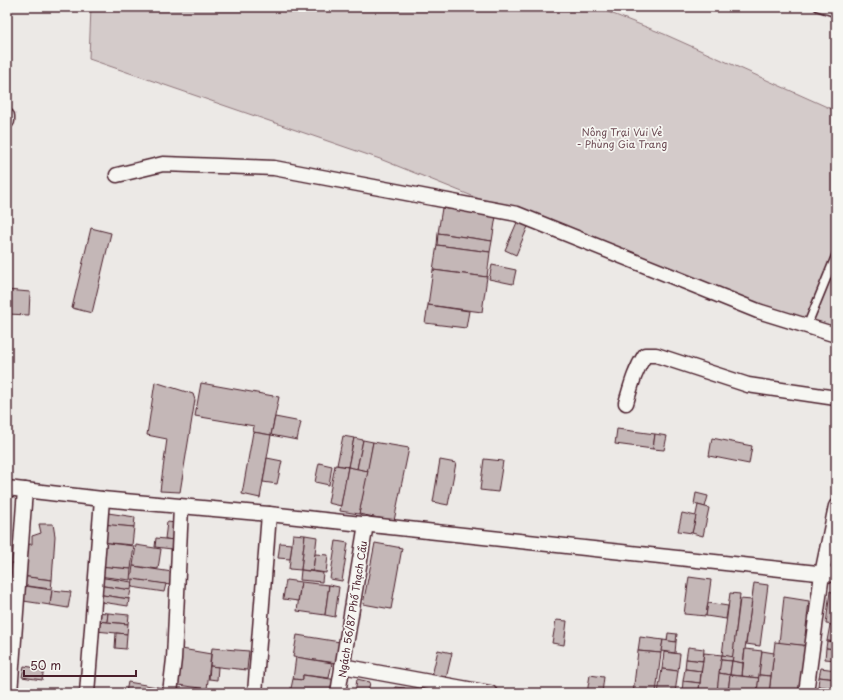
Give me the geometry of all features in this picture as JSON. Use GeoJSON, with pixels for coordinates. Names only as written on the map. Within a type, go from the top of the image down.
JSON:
{"type":"FeatureCollection","features":[{"type":"Feature","properties":{"kind":"street"},"geometry":{"type":"LineString","coordinates":[[7,116],[7,121]]}},
{"type":"Feature","properties":{"kind":"street"},"geometry":{"type":"LineString","coordinates":[[118,175],[163,164],[274,168],[517,214],[758,311],[836,335]]}},
{"type":"Feature","properties":{"kind":"street"},"geometry":{"type":"LineString","coordinates":[[626,403],[634,375],[640,362],[645,355],[656,354],[748,385],[836,398]]}},
{"type":"Feature","properties":{"kind":"street"},"geometry":{"type":"LineString","coordinates":[[7,488],[102,499],[366,524],[829,575]]}},
{"type":"Feature","properties":{"kind":"street"},"geometry":{"type":"LineString","coordinates":[[10,693],[25,490]]}},
{"type":"Feature","properties":{"kind":"street"},"geometry":{"type":"LineString","coordinates":[[87,693],[102,499]]}},
{"type":"Feature","properties":{"kind":"street"},"geometry":{"type":"LineString","coordinates":[[170,693],[174,659],[181,506]]}},
{"type":"Feature","properties":{"kind":"street"},"geometry":{"type":"LineString","coordinates":[[806,693],[829,575],[836,506]]}},
{"type":"Feature","properties":{"kind":"street"},"geometry":{"type":"LineString","coordinates":[[255,693],[269,514]]}},
{"type":"Feature","properties":{"kind":"street","name":"Ngách 56/87 Phố Thạch Cầu"},"geometry":{"type":"LineString","coordinates":[[338,693],[366,524]]}},
{"type":"Feature","properties":{"kind":"street"},"geometry":{"type":"LineString","coordinates":[[342,666],[490,693]]}},
{"type":"Feature","properties":{"kind":"lane"},"geometry":{"type":"LineString","coordinates":[[818,7],[836,13]]}},
{"type":"Feature","properties":{"kind":"lane"},"geometry":{"type":"LineString","coordinates":[[807,326],[836,255]]}},
{"type":"Feature","properties":{"kind":"green space","name":"Nông Trại Vui Vẻ - Phùng Gia Trang"},"geometry":{"type":"Polygon","coordinates":[[[91,7],[595,7],[664,34],[836,111],[836,335],[517,214],[380,159],[89,59],[91,7]]]}},
{"type":"Feature","properties":{"kind":"building"},"geometry":{"type":"Polygon","coordinates":[[[442,208],[496,216],[492,241],[438,233],[442,208]]]}},
{"type":"Feature","properties":{"kind":"building"},"geometry":{"type":"Polygon","coordinates":[[[518,220],[529,224],[516,255],[505,250],[518,220]]]}},
{"type":"Feature","properties":{"kind":"building"},"geometry":{"type":"Polygon","coordinates":[[[91,228],[111,233],[92,313],[72,308],[91,228]]]}},
{"type":"Feature","properties":{"kind":"building"},"geometry":{"type":"Polygon","coordinates":[[[438,233],[492,241],[490,252],[437,245],[438,233]]]}},
{"type":"Feature","properties":{"kind":"building"},"geometry":{"type":"Polygon","coordinates":[[[437,245],[490,252],[487,277],[433,270],[437,245]]]}},
{"type":"Feature","properties":{"kind":"building"},"geometry":{"type":"Polygon","coordinates":[[[492,265],[516,270],[513,284],[489,279],[492,265]]]}},
{"type":"Feature","properties":{"kind":"building"},"geometry":{"type":"Polygon","coordinates":[[[433,270],[487,277],[482,312],[428,305],[433,270]]]}},
{"type":"Feature","properties":{"kind":"building"},"geometry":{"type":"Polygon","coordinates":[[[7,290],[30,292],[29,315],[7,314],[7,290]]]}},
{"type":"Feature","properties":{"kind":"building"},"geometry":{"type":"Polygon","coordinates":[[[428,305],[469,311],[466,328],[425,323],[428,305]]]}},
{"type":"Feature","properties":{"kind":"building"},"geometry":{"type":"Polygon","coordinates":[[[155,382],[193,394],[195,400],[180,492],[160,491],[167,439],[147,435],[155,382]]]}},
{"type":"Feature","properties":{"kind":"building"},"geometry":{"type":"Polygon","coordinates":[[[201,383],[279,397],[271,435],[253,432],[254,426],[195,416],[201,383]]]}},
{"type":"Feature","properties":{"kind":"building"},"geometry":{"type":"Polygon","coordinates":[[[275,417],[301,422],[297,440],[271,435],[275,417]]]}},
{"type":"Feature","properties":{"kind":"building"},"geometry":{"type":"Polygon","coordinates":[[[617,429],[655,434],[653,449],[615,444],[617,429]]]}},
{"type":"Feature","properties":{"kind":"building"},"geometry":{"type":"Polygon","coordinates":[[[253,432],[271,435],[260,498],[242,494],[253,432]]]}},
{"type":"Feature","properties":{"kind":"building"},"geometry":{"type":"Polygon","coordinates":[[[655,434],[667,436],[664,450],[653,449],[655,434]]]}},
{"type":"Feature","properties":{"kind":"building"},"geometry":{"type":"Polygon","coordinates":[[[343,436],[354,438],[348,467],[337,465],[343,436]]]}},
{"type":"Feature","properties":{"kind":"building"},"geometry":{"type":"Polygon","coordinates":[[[354,438],[363,440],[357,469],[348,467],[354,438]]]}},
{"type":"Feature","properties":{"kind":"building"},"geometry":{"type":"Polygon","coordinates":[[[712,438],[752,446],[749,464],[709,456],[712,438]]]}},
{"type":"Feature","properties":{"kind":"building"},"geometry":{"type":"Polygon","coordinates":[[[363,440],[373,442],[368,471],[357,469],[363,440]]]}},
{"type":"Feature","properties":{"kind":"building"},"geometry":{"type":"Polygon","coordinates":[[[373,442],[409,448],[394,521],[359,514],[373,442]]]}},
{"type":"Feature","properties":{"kind":"building"},"geometry":{"type":"Polygon","coordinates":[[[267,458],[282,461],[277,484],[263,482],[267,458]]]}},
{"type":"Feature","properties":{"kind":"building"},"geometry":{"type":"Polygon","coordinates":[[[484,459],[503,461],[498,492],[480,490],[484,459]]]}},
{"type":"Feature","properties":{"kind":"building"},"geometry":{"type":"Polygon","coordinates":[[[440,460],[456,463],[448,505],[433,502],[440,460]]]}},
{"type":"Feature","properties":{"kind":"building"},"geometry":{"type":"Polygon","coordinates":[[[319,463],[332,466],[329,485],[315,482],[319,463]]]}},
{"type":"Feature","properties":{"kind":"building"},"geometry":{"type":"Polygon","coordinates":[[[335,465],[348,467],[341,506],[328,503],[335,465]]]}},
{"type":"Feature","properties":{"kind":"building"},"geometry":{"type":"Polygon","coordinates":[[[348,467],[368,471],[359,514],[340,511],[348,467]]]}},
{"type":"Feature","properties":{"kind":"building"},"geometry":{"type":"Polygon","coordinates":[[[696,493],[708,496],[705,507],[694,504],[696,493]]]}},
{"type":"Feature","properties":{"kind":"building"},"geometry":{"type":"Polygon","coordinates":[[[698,505],[709,508],[703,536],[692,533],[698,505]]]}},
{"type":"Feature","properties":{"kind":"building"},"geometry":{"type":"Polygon","coordinates":[[[108,513],[135,517],[134,527],[107,525],[108,513]]]}},
{"type":"Feature","properties":{"kind":"building"},"geometry":{"type":"Polygon","coordinates":[[[682,513],[696,516],[692,533],[678,531],[682,513]]]}},
{"type":"Feature","properties":{"kind":"building"},"geometry":{"type":"Polygon","coordinates":[[[836,521],[836,567],[827,566],[836,521]]]}},
{"type":"Feature","properties":{"kind":"building"},"geometry":{"type":"Polygon","coordinates":[[[167,522],[176,523],[174,540],[165,539],[167,522]]]}},
{"type":"Feature","properties":{"kind":"building"},"geometry":{"type":"Polygon","coordinates":[[[39,524],[53,524],[55,536],[52,580],[20,576],[22,545],[32,544],[32,536],[41,533],[39,524]]]}},
{"type":"Feature","properties":{"kind":"building"},"geometry":{"type":"Polygon","coordinates":[[[102,524],[134,527],[132,545],[100,542],[102,524]]]}},
{"type":"Feature","properties":{"kind":"building"},"geometry":{"type":"Polygon","coordinates":[[[293,534],[305,535],[301,570],[289,569],[293,534]]]}},
{"type":"Feature","properties":{"kind":"building"},"geometry":{"type":"Polygon","coordinates":[[[305,535],[317,537],[313,571],[301,570],[305,535]]]}},
{"type":"Feature","properties":{"kind":"building"},"geometry":{"type":"Polygon","coordinates":[[[156,538],[174,540],[172,549],[155,547],[156,538]]]}},
{"type":"Feature","properties":{"kind":"building"},"geometry":{"type":"Polygon","coordinates":[[[336,541],[348,543],[342,581],[330,579],[336,541]]]}},
{"type":"Feature","properties":{"kind":"building"},"geometry":{"type":"Polygon","coordinates":[[[100,542],[134,546],[131,569],[97,566],[100,542]]]}},
{"type":"Feature","properties":{"kind":"building"},"geometry":{"type":"Polygon","coordinates":[[[280,543],[292,544],[290,559],[278,558],[280,543]]]}},
{"type":"Feature","properties":{"kind":"building"},"geometry":{"type":"Polygon","coordinates":[[[375,543],[402,548],[391,609],[363,604],[375,543]]]}},
{"type":"Feature","properties":{"kind":"building"},"geometry":{"type":"Polygon","coordinates":[[[136,545],[161,549],[158,569],[133,566],[136,545]]]}},
{"type":"Feature","properties":{"kind":"building"},"geometry":{"type":"Polygon","coordinates":[[[315,554],[328,555],[326,573],[313,571],[315,554]]]}},
{"type":"Feature","properties":{"kind":"building"},"geometry":{"type":"Polygon","coordinates":[[[99,566],[131,569],[130,580],[98,576],[99,566]]]}},
{"type":"Feature","properties":{"kind":"building"},"geometry":{"type":"Polygon","coordinates":[[[133,566],[172,572],[170,585],[131,579],[133,566]]]}},
{"type":"Feature","properties":{"kind":"building"},"geometry":{"type":"Polygon","coordinates":[[[301,570],[323,573],[322,582],[300,580],[301,570]]]}},
{"type":"Feature","properties":{"kind":"building"},"geometry":{"type":"Polygon","coordinates":[[[7,572],[13,573],[8,604],[7,604],[7,572]]]}},
{"type":"Feature","properties":{"kind":"building"},"geometry":{"type":"Polygon","coordinates":[[[20,576],[52,580],[51,589],[19,585],[20,576]]]}},
{"type":"Feature","properties":{"kind":"building"},"geometry":{"type":"Polygon","coordinates":[[[98,577],[132,582],[131,590],[97,585],[98,577]]]}},
{"type":"Feature","properties":{"kind":"building"},"geometry":{"type":"Polygon","coordinates":[[[689,577],[711,580],[706,616],[684,614],[689,577]]]}},
{"type":"Feature","properties":{"kind":"building"},"geometry":{"type":"Polygon","coordinates":[[[133,579],[166,584],[164,592],[132,587],[133,579]]]}},
{"type":"Feature","properties":{"kind":"building"},"geometry":{"type":"Polygon","coordinates":[[[286,580],[301,582],[298,601],[283,599],[286,580]]]}},
{"type":"Feature","properties":{"kind":"building"},"geometry":{"type":"Polygon","coordinates":[[[301,582],[329,585],[325,615],[297,611],[301,582]]]}},
{"type":"Feature","properties":{"kind":"building"},"geometry":{"type":"Polygon","coordinates":[[[754,583],[768,585],[760,646],[746,644],[754,583]]]}},
{"type":"Feature","properties":{"kind":"building"},"geometry":{"type":"Polygon","coordinates":[[[19,585],[52,590],[50,605],[17,600],[19,585]]]}},
{"type":"Feature","properties":{"kind":"building"},"geometry":{"type":"Polygon","coordinates":[[[97,585],[131,590],[129,599],[96,594],[97,585]]]}},
{"type":"Feature","properties":{"kind":"building"},"geometry":{"type":"Polygon","coordinates":[[[329,585],[339,587],[335,617],[325,615],[329,585]]]}},
{"type":"Feature","properties":{"kind":"building"},"geometry":{"type":"Polygon","coordinates":[[[52,590],[71,592],[68,608],[50,605],[52,590]]]}},
{"type":"Feature","properties":{"kind":"building"},"geometry":{"type":"Polygon","coordinates":[[[830,591],[836,594],[836,625],[826,624],[830,591]]]}},
{"type":"Feature","properties":{"kind":"building"},"geometry":{"type":"Polygon","coordinates":[[[730,593],[740,594],[733,657],[722,655],[730,593]]]}},
{"type":"Feature","properties":{"kind":"building"},"geometry":{"type":"Polygon","coordinates":[[[96,594],[129,599],[128,606],[95,601],[96,594]]]}},
{"type":"Feature","properties":{"kind":"building"},"geometry":{"type":"Polygon","coordinates":[[[784,597],[809,601],[805,636],[811,637],[810,646],[779,643],[784,597]]]}},
{"type":"Feature","properties":{"kind":"building"},"geometry":{"type":"Polygon","coordinates":[[[740,599],[752,600],[743,663],[732,661],[740,599]]]}},
{"type":"Feature","properties":{"kind":"building"},"geometry":{"type":"Polygon","coordinates":[[[708,603],[728,606],[726,619],[706,616],[708,603]]]}},
{"type":"Feature","properties":{"kind":"building"},"geometry":{"type":"Polygon","coordinates":[[[95,612],[108,613],[107,622],[94,621],[95,612]]]}},
{"type":"Feature","properties":{"kind":"building"},"geometry":{"type":"Polygon","coordinates":[[[108,613],[129,615],[128,624],[107,622],[108,613]]]}},
{"type":"Feature","properties":{"kind":"building"},"geometry":{"type":"Polygon","coordinates":[[[556,620],[567,621],[564,645],[552,643],[556,620]]]}},
{"type":"Feature","properties":{"kind":"building"},"geometry":{"type":"Polygon","coordinates":[[[96,621],[128,624],[127,634],[96,631],[96,621]]]}},
{"type":"Feature","properties":{"kind":"building"},"geometry":{"type":"Polygon","coordinates":[[[830,625],[836,625],[836,642],[827,641],[830,625]]]}},
{"type":"Feature","properties":{"kind":"building"},"geometry":{"type":"Polygon","coordinates":[[[116,633],[127,634],[126,649],[115,648],[116,633]]]}},
{"type":"Feature","properties":{"kind":"building"},"geometry":{"type":"Polygon","coordinates":[[[668,633],[677,634],[676,642],[667,641],[668,633]]]}},
{"type":"Feature","properties":{"kind":"building"},"geometry":{"type":"Polygon","coordinates":[[[297,635],[340,642],[337,663],[293,657],[297,635]]]}},
{"type":"Feature","properties":{"kind":"building"},"geometry":{"type":"Polygon","coordinates":[[[640,637],[663,640],[661,653],[638,651],[640,637]]]}},
{"type":"Feature","properties":{"kind":"building"},"geometry":{"type":"Polygon","coordinates":[[[663,640],[676,642],[675,653],[661,651],[663,640]]]}},
{"type":"Feature","properties":{"kind":"building"},"geometry":{"type":"Polygon","coordinates":[[[827,641],[836,642],[836,649],[826,648],[827,641]]]}},
{"type":"Feature","properties":{"kind":"building"},"geometry":{"type":"Polygon","coordinates":[[[775,642],[810,646],[804,693],[769,693],[775,642]]]}},
{"type":"Feature","properties":{"kind":"building"},"geometry":{"type":"Polygon","coordinates":[[[688,647],[704,649],[703,661],[686,659],[688,647]]]}},
{"type":"Feature","properties":{"kind":"building"},"geometry":{"type":"Polygon","coordinates":[[[176,648],[211,654],[207,689],[172,684],[176,648]]]}},
{"type":"Feature","properties":{"kind":"building"},"geometry":{"type":"Polygon","coordinates":[[[212,648],[249,651],[247,670],[210,666],[212,648]]]}},
{"type":"Feature","properties":{"kind":"building"},"geometry":{"type":"Polygon","coordinates":[[[826,648],[836,649],[836,660],[825,659],[826,648]]]}},
{"type":"Feature","properties":{"kind":"building"},"geometry":{"type":"Polygon","coordinates":[[[745,649],[762,651],[759,678],[742,676],[745,649]]]}},
{"type":"Feature","properties":{"kind":"building"},"geometry":{"type":"Polygon","coordinates":[[[438,650],[452,653],[445,683],[431,680],[438,650]]]}},
{"type":"Feature","properties":{"kind":"building"},"geometry":{"type":"Polygon","coordinates":[[[638,651],[661,653],[656,693],[633,693],[638,651]]]}},
{"type":"Feature","properties":{"kind":"building"},"geometry":{"type":"Polygon","coordinates":[[[762,651],[774,653],[771,676],[759,675],[762,651]]]}},
{"type":"Feature","properties":{"kind":"building"},"geometry":{"type":"Polygon","coordinates":[[[664,652],[680,654],[678,671],[662,669],[664,652]]]}},
{"type":"Feature","properties":{"kind":"building"},"geometry":{"type":"Polygon","coordinates":[[[704,653],[722,655],[717,692],[699,690],[704,653]]]}},
{"type":"Feature","properties":{"kind":"building"},"geometry":{"type":"Polygon","coordinates":[[[722,655],[733,657],[732,661],[721,660],[722,655]]]}},
{"type":"Feature","properties":{"kind":"building"},"geometry":{"type":"Polygon","coordinates":[[[296,657],[332,663],[329,678],[303,675],[303,680],[293,679],[296,657]]]}},
{"type":"Feature","properties":{"kind":"building"},"geometry":{"type":"Polygon","coordinates":[[[686,659],[703,661],[701,671],[685,669],[686,659]]]}},
{"type":"Feature","properties":{"kind":"building"},"geometry":{"type":"Polygon","coordinates":[[[721,660],[732,661],[730,675],[719,673],[721,660]]]}},
{"type":"Feature","properties":{"kind":"building"},"geometry":{"type":"Polygon","coordinates":[[[732,661],[743,663],[742,676],[730,675],[732,661]]]}},
{"type":"Feature","properties":{"kind":"building"},"geometry":{"type":"Polygon","coordinates":[[[24,666],[44,669],[42,680],[22,677],[24,666]]]}},
{"type":"Feature","properties":{"kind":"building"},"geometry":{"type":"Polygon","coordinates":[[[210,666],[218,667],[217,680],[209,679],[210,666]]]}},
{"type":"Feature","properties":{"kind":"building"},"geometry":{"type":"Polygon","coordinates":[[[821,668],[836,670],[836,679],[819,677],[821,668]]]}},
{"type":"Feature","properties":{"kind":"building"},"geometry":{"type":"Polygon","coordinates":[[[662,669],[678,671],[675,693],[658,693],[662,669]]]}},
{"type":"Feature","properties":{"kind":"building"},"geometry":{"type":"Polygon","coordinates":[[[685,669],[701,671],[700,683],[683,681],[685,669]]]}},
{"type":"Feature","properties":{"kind":"building"},"geometry":{"type":"Polygon","coordinates":[[[719,673],[730,675],[728,693],[717,692],[719,673]]]}},
{"type":"Feature","properties":{"kind":"building"},"geometry":{"type":"Polygon","coordinates":[[[303,675],[338,680],[336,693],[290,693],[293,679],[303,680],[303,675]]]}},
{"type":"Feature","properties":{"kind":"building"},"geometry":{"type":"Polygon","coordinates":[[[590,675],[604,677],[602,693],[587,693],[590,675]]]}},
{"type":"Feature","properties":{"kind":"building"},"geometry":{"type":"Polygon","coordinates":[[[730,675],[759,678],[757,693],[728,693],[730,675]]]}},
{"type":"Feature","properties":{"kind":"building"},"geometry":{"type":"Polygon","coordinates":[[[759,675],[771,676],[769,693],[757,693],[759,675]]]}},
{"type":"Feature","properties":{"kind":"building"},"geometry":{"type":"Polygon","coordinates":[[[819,677],[836,679],[836,689],[818,686],[819,677]]]}},
{"type":"Feature","properties":{"kind":"building"},"geometry":{"type":"Polygon","coordinates":[[[357,679],[370,682],[368,693],[355,693],[357,679]]]}},
{"type":"Feature","properties":{"kind":"building"},"geometry":{"type":"Polygon","coordinates":[[[683,681],[700,683],[698,693],[682,693],[683,681]]]}},
{"type":"Feature","properties":{"kind":"building"},"geometry":{"type":"Polygon","coordinates":[[[128,682],[163,688],[162,693],[126,692],[128,682]]]}},
{"type":"Feature","properties":{"kind":"building"},"geometry":{"type":"Polygon","coordinates":[[[818,686],[836,689],[836,693],[817,693],[818,686]]]}},
{"type":"Feature","properties":{"kind":"building"},"geometry":{"type":"Polygon","coordinates":[[[395,687],[405,688],[404,693],[394,693],[395,687]]]}},
{"type":"Feature","properties":{"kind":"building"},"geometry":{"type":"Polygon","coordinates":[[[699,690],[717,692],[717,693],[698,693],[699,690]]]}},
{"type":"Feature","properties":{"kind":"building"},"geometry":{"type":"Polygon","coordinates":[[[121,691],[126,692],[135,693],[121,693],[121,691]]]}}]}
